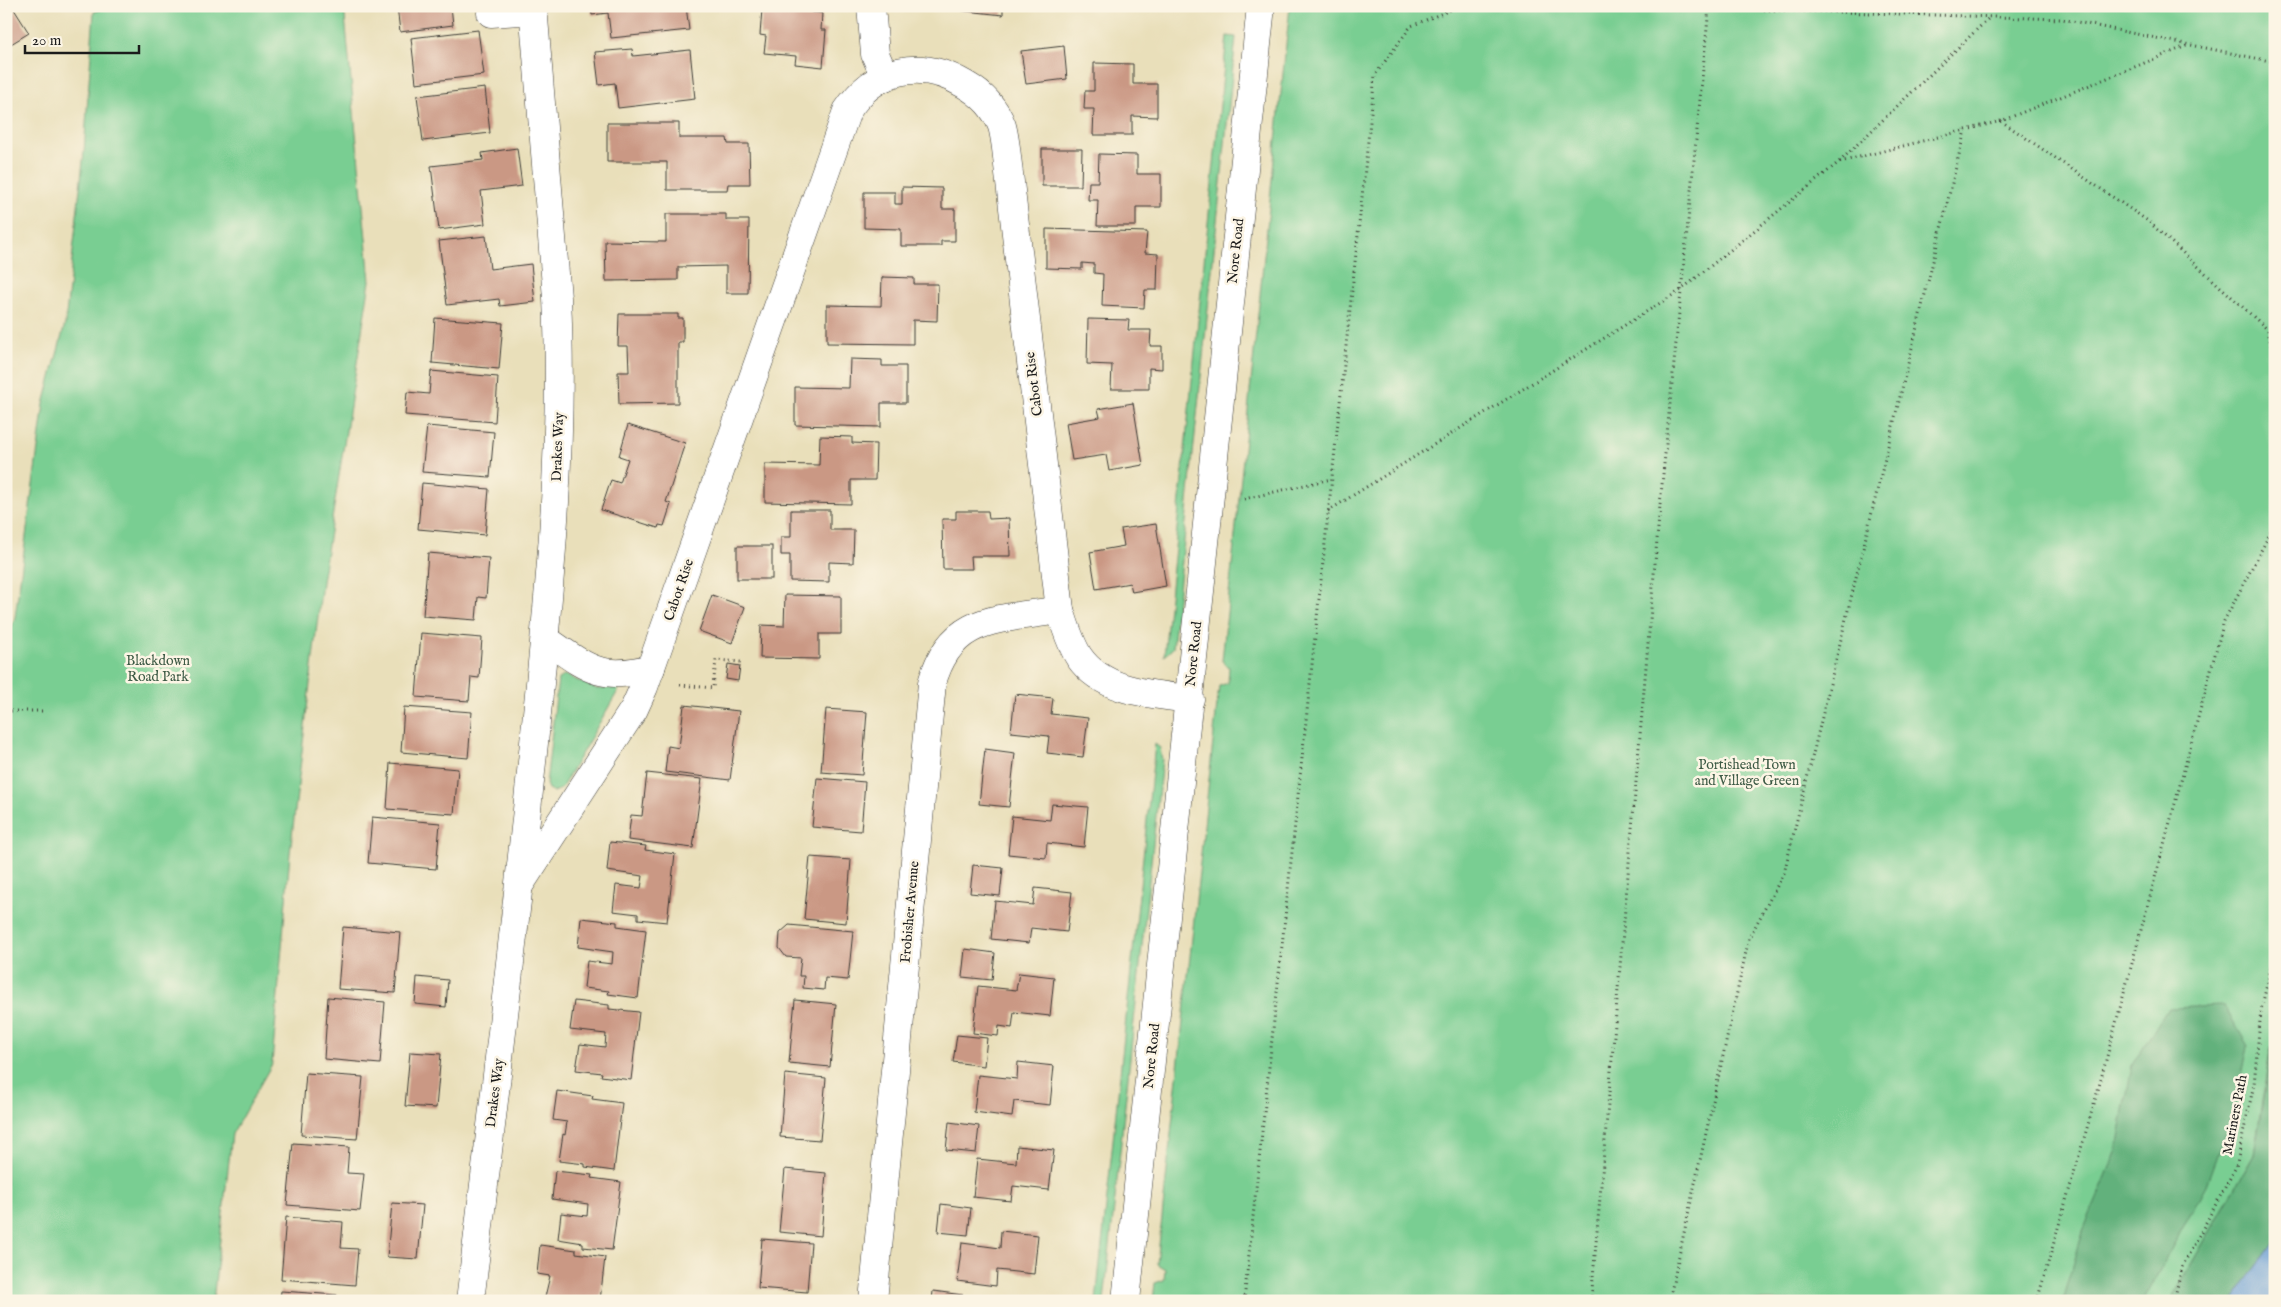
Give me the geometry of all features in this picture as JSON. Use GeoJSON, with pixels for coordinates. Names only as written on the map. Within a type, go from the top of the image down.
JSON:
{"type":"FeatureCollection","features":[{"type":"Feature","properties":{"kind":"street"},"geometry":{"type":"LineString","coordinates":[[872,6],[875,54],[885,77]]}},
{"type":"Feature","properties":{"kind":"street","name":"Nore Road"},"geometry":{"type":"LineString","coordinates":[[1126,1301],[1261,6]]}},
{"type":"Feature","properties":{"kind":"street","name":"Drakes Way"},"geometry":{"type":"LineString","coordinates":[[470,1301],[520,884],[545,639],[559,456],[560,346],[534,8],[491,13]]}},
{"type":"Feature","properties":{"kind":"street","name":"Cabot Rise"},"geometry":{"type":"LineString","coordinates":[[649,674],[847,111],[865,89],[885,77],[906,70],[926,69],[945,74],[980,95],[992,109],[1002,126],[1008,158],[1060,610],[1078,655],[1098,678],[1131,690],[1190,699]]}},
{"type":"Feature","properties":{"kind":"street","name":"Frobisher Avenue"},"geometry":{"type":"LineString","coordinates":[[873,1301],[934,677],[939,660],[947,647],[969,628],[985,623],[1060,610]]}},
{"type":"Feature","properties":{"kind":"street"},"geometry":{"type":"LineString","coordinates":[[545,639],[584,664],[606,674],[649,674]]}},
{"type":"Feature","properties":{"kind":"street","name":"Drakes Way"},"geometry":{"type":"LineString","coordinates":[[520,884],[634,709],[649,674]]}},
{"type":"Feature","properties":{"kind":"path"},"geometry":{"type":"LineString","coordinates":[[1244,1301],[1375,75],[1411,26],[1460,6]]}},
{"type":"Feature","properties":{"kind":"path"},"geometry":{"type":"LineString","coordinates":[[1688,6],[2062,19],[2275,62]]}},
{"type":"Feature","properties":{"kind":"path"},"geometry":{"type":"LineString","coordinates":[[1591,1301],[1681,290],[1709,8]]}},
{"type":"Feature","properties":{"kind":"path"},"geometry":{"type":"LineString","coordinates":[[1328,511],[1681,290],[1839,162],[1990,17]]}},
{"type":"Feature","properties":{"kind":"path"},"geometry":{"type":"LineString","coordinates":[[1839,162],[2001,121],[2190,45]]}},
{"type":"Feature","properties":{"kind":"path"},"geometry":{"type":"LineString","coordinates":[[2001,121],[2148,221],[2268,330],[2275,367]]}},
{"type":"Feature","properties":{"kind":"path"},"geometry":{"type":"LineString","coordinates":[[1669,1301],[1749,938],[1784,873],[1965,130]]}},
{"type":"Feature","properties":{"kind":"path"},"geometry":{"type":"LineString","coordinates":[[1209,508],[1331,479]]}},
{"type":"Feature","properties":{"kind":"path"},"geometry":{"type":"LineString","coordinates":[[2037,1301],[2098,1090],[2224,621],[2275,524]]}},
{"type":"Feature","properties":{"kind":"path"},"geometry":{"type":"LineString","coordinates":[[649,674],[713,688],[716,660],[741,662]]}},
{"type":"Feature","properties":{"kind":"path"},"geometry":{"type":"LineString","coordinates":[[6,711],[45,711]]}},
{"type":"Feature","properties":{"kind":"path"},"geometry":{"type":"LineString","coordinates":[[6,787],[12,798]]}},
{"type":"Feature","properties":{"kind":"path","name":"Mariners Path"},"geometry":{"type":"LineString","coordinates":[[2174,1301],[2182,1267],[2236,1167],[2254,1084],[2261,1010],[2275,951]]}},
{"type":"Feature","properties":{"kind":"green space","name":"Blackdown Road Park"},"geometry":{"type":"Polygon","coordinates":[[[110,6],[344,6],[370,281],[322,582],[290,853],[272,1064],[232,1134],[213,1301],[6,1301],[6,645],[15,617],[44,404],[65,324],[84,152],[94,12],[110,6]]]}},
{"type":"Feature","properties":{"kind":"green space","name":"Portishead Town and Village Green"},"geometry":{"type":"Polygon","coordinates":[[[1290,6],[2275,6],[2275,1043],[2270,1049],[2254,1155],[2170,1301],[1153,1301],[1155,1283],[1164,1280],[1165,1269],[1157,1264],[1219,686],[1228,683],[1229,667],[1222,661],[1290,6]]]}},
{"type":"Feature","properties":{"kind":"green space"},"geometry":{"type":"Polygon","coordinates":[[[1227,36],[1236,37],[1173,648],[1164,656],[1227,36]]]}},
{"type":"Feature","properties":{"kind":"green space"},"geometry":{"type":"Polygon","coordinates":[[[565,675],[597,689],[616,688],[618,691],[561,789],[554,792],[548,789],[546,784],[558,679],[565,675]]]}},
{"type":"Feature","properties":{"kind":"green space"},"geometry":{"type":"Polygon","coordinates":[[[1155,744],[1160,748],[1162,760],[1104,1301],[1096,1301],[1155,744]]]}},
{"type":"Feature","properties":{"kind":"green space"},"geometry":{"type":"Polygon","coordinates":[[[2224,1006],[2248,1046],[2237,1100],[2206,1185],[2143,1301],[2063,1301],[2083,1231],[2117,1150],[2132,1065],[2168,1008],[2224,1006]]]}},
{"type":"Feature","properties":{"kind":"green space"},"geometry":{"type":"Polygon","coordinates":[[[2275,1043],[2275,1241],[2232,1301],[2170,1301],[2254,1155],[2271,1049],[2275,1043]]]}},
{"type":"Feature","properties":{"kind":"water"},"geometry":{"type":"Polygon","coordinates":[[[2275,1241],[2275,1301],[2232,1301],[2275,1241]]]}},
{"type":"Feature","properties":{"kind":"building"},"geometry":{"type":"Polygon","coordinates":[[[6,6],[12,6],[29,33],[6,47],[6,6]]]}},
{"type":"Feature","properties":{"kind":"building"},"geometry":{"type":"Polygon","coordinates":[[[397,6],[451,6],[453,25],[400,32],[397,6]]]}},
{"type":"Feature","properties":{"kind":"building"},"geometry":{"type":"Polygon","coordinates":[[[591,6],[686,6],[689,30],[611,38],[608,13],[592,15],[591,6]]]}},
{"type":"Feature","properties":{"kind":"building"},"geometry":{"type":"Polygon","coordinates":[[[769,6],[811,6],[811,12],[822,13],[821,30],[826,30],[823,67],[795,64],[796,56],[764,53],[766,36],[760,35],[762,9],[769,10],[769,6]]]}},
{"type":"Feature","properties":{"kind":"building"},"geometry":{"type":"Polygon","coordinates":[[[920,6],[1003,6],[1003,15],[920,6]]]}},
{"type":"Feature","properties":{"kind":"building"},"geometry":{"type":"Polygon","coordinates":[[[478,30],[484,75],[416,83],[411,38],[478,30]]]}},
{"type":"Feature","properties":{"kind":"building"},"geometry":{"type":"Polygon","coordinates":[[[1064,46],[1067,79],[1026,84],[1021,51],[1064,46]]]}},
{"type":"Feature","properties":{"kind":"building"},"geometry":{"type":"Polygon","coordinates":[[[632,49],[633,56],[690,50],[695,99],[618,108],[615,83],[599,85],[595,52],[632,49]]]}},
{"type":"Feature","properties":{"kind":"building"},"geometry":{"type":"Polygon","coordinates":[[[1094,63],[1133,64],[1133,84],[1157,84],[1157,117],[1132,116],[1132,135],[1093,135],[1094,109],[1084,109],[1085,91],[1094,91],[1094,63]]]}},
{"type":"Feature","properties":{"kind":"building"},"geometry":{"type":"Polygon","coordinates":[[[485,88],[490,133],[423,141],[417,96],[485,88]]]}},
{"type":"Feature","properties":{"kind":"building"},"geometry":{"type":"Polygon","coordinates":[[[607,123],[679,123],[679,138],[727,138],[728,144],[749,144],[750,184],[728,184],[727,190],[667,190],[667,162],[607,162],[607,123]]]}},
{"type":"Feature","properties":{"kind":"building"},"geometry":{"type":"Polygon","coordinates":[[[517,148],[522,186],[481,191],[485,224],[439,230],[431,166],[483,160],[482,153],[517,148]]]}},
{"type":"Feature","properties":{"kind":"building"},"geometry":{"type":"Polygon","coordinates":[[[1042,149],[1082,149],[1081,186],[1042,186],[1042,149]]]}},
{"type":"Feature","properties":{"kind":"building"},"geometry":{"type":"Polygon","coordinates":[[[1099,154],[1137,155],[1137,174],[1161,174],[1161,207],[1136,207],[1136,226],[1097,226],[1098,200],[1088,200],[1089,182],[1098,182],[1099,154]]]}},
{"type":"Feature","properties":{"kind":"building"},"geometry":{"type":"Polygon","coordinates":[[[902,187],[942,188],[942,209],[955,209],[955,241],[941,241],[941,246],[901,246],[901,229],[864,228],[864,192],[895,192],[895,204],[902,204],[902,187]]]}},
{"type":"Feature","properties":{"kind":"building"},"geometry":{"type":"Polygon","coordinates":[[[666,214],[726,214],[726,220],[749,220],[748,293],[726,293],[726,266],[678,267],[678,280],[606,281],[605,241],[666,242],[666,214]]]}},
{"type":"Feature","properties":{"kind":"building"},"geometry":{"type":"Polygon","coordinates":[[[1046,229],[1147,232],[1145,253],[1158,254],[1157,290],[1145,290],[1144,308],[1102,306],[1103,274],[1094,273],[1094,264],[1082,263],[1082,269],[1046,268],[1046,229]]]}},
{"type":"Feature","properties":{"kind":"building"},"geometry":{"type":"Polygon","coordinates":[[[486,236],[490,269],[531,264],[535,302],[500,306],[499,299],[447,305],[439,241],[486,236]]]}},
{"type":"Feature","properties":{"kind":"building"},"geometry":{"type":"Polygon","coordinates":[[[882,277],[914,278],[914,284],[938,284],[937,321],[913,320],[913,344],[827,343],[827,305],[881,306],[882,277]]]}},
{"type":"Feature","properties":{"kind":"building"},"geometry":{"type":"Polygon","coordinates":[[[619,314],[678,314],[678,318],[683,318],[683,342],[678,342],[678,403],[619,404],[618,372],[629,372],[628,346],[618,346],[619,314]]]}},
{"type":"Feature","properties":{"kind":"building"},"geometry":{"type":"Polygon","coordinates":[[[435,318],[503,323],[499,369],[432,363],[435,318]]]}},
{"type":"Feature","properties":{"kind":"building"},"geometry":{"type":"Polygon","coordinates":[[[1088,319],[1129,320],[1128,330],[1151,330],[1150,346],[1162,346],[1162,369],[1149,368],[1149,389],[1111,389],[1112,365],[1087,364],[1088,319]]]}},
{"type":"Feature","properties":{"kind":"building"},"geometry":{"type":"Polygon","coordinates":[[[850,359],[882,360],[882,366],[906,366],[906,403],[881,403],[881,427],[795,425],[795,387],[849,388],[850,359]]]}},
{"type":"Feature","properties":{"kind":"building"},"geometry":{"type":"Polygon","coordinates":[[[431,371],[498,377],[495,422],[405,415],[407,392],[429,394],[431,371]]]}},
{"type":"Feature","properties":{"kind":"building"},"geometry":{"type":"Polygon","coordinates":[[[1133,403],[1143,465],[1109,471],[1106,455],[1072,460],[1066,423],[1100,417],[1098,409],[1133,403]]]}},
{"type":"Feature","properties":{"kind":"building"},"geometry":{"type":"Polygon","coordinates":[[[628,425],[685,443],[666,502],[671,504],[664,526],[659,525],[658,528],[601,510],[611,480],[620,483],[628,459],[619,456],[628,425]]]}},
{"type":"Feature","properties":{"kind":"building"},"geometry":{"type":"Polygon","coordinates":[[[427,426],[494,432],[490,477],[422,472],[427,426]]]}},
{"type":"Feature","properties":{"kind":"building"},"geometry":{"type":"Polygon","coordinates":[[[820,436],[852,437],[852,443],[876,444],[875,480],[851,480],[851,504],[765,502],[765,464],[819,465],[820,436]]]}},
{"type":"Feature","properties":{"kind":"building"},"geometry":{"type":"Polygon","coordinates":[[[422,483],[489,489],[485,535],[418,529],[422,483]]]}},
{"type":"Feature","properties":{"kind":"building"},"geometry":{"type":"Polygon","coordinates":[[[791,510],[830,510],[830,530],[854,530],[853,563],[829,562],[829,582],[790,581],[790,555],[781,555],[781,537],[791,537],[791,510]]]}},
{"type":"Feature","properties":{"kind":"building"},"geometry":{"type":"Polygon","coordinates":[[[956,511],[988,511],[989,519],[1009,518],[1010,556],[971,556],[972,569],[943,569],[942,519],[956,519],[956,511]]]}},
{"type":"Feature","properties":{"kind":"building"},"geometry":{"type":"Polygon","coordinates":[[[1156,524],[1166,586],[1132,592],[1130,583],[1096,589],[1090,552],[1124,546],[1121,529],[1156,524]]]}},
{"type":"Feature","properties":{"kind":"building"},"geometry":{"type":"Polygon","coordinates":[[[737,546],[772,546],[772,579],[737,579],[737,546]]]}},
{"type":"Feature","properties":{"kind":"building"},"geometry":{"type":"Polygon","coordinates":[[[428,553],[489,558],[486,598],[478,597],[476,620],[423,616],[428,553]]]}},
{"type":"Feature","properties":{"kind":"building"},"geometry":{"type":"Polygon","coordinates":[[[712,595],[745,607],[732,643],[699,631],[712,595]]]}},
{"type":"Feature","properties":{"kind":"building"},"geometry":{"type":"Polygon","coordinates":[[[785,595],[841,596],[841,634],[819,634],[819,659],[760,658],[761,625],[784,626],[785,595]]]}},
{"type":"Feature","properties":{"kind":"building"},"geometry":{"type":"Polygon","coordinates":[[[421,633],[482,638],[479,678],[471,677],[469,701],[416,697],[421,633]]]}},
{"type":"Feature","properties":{"kind":"building"},"geometry":{"type":"Polygon","coordinates":[[[728,664],[740,666],[738,681],[726,679],[728,664]]]}},
{"type":"Feature","properties":{"kind":"building"},"geometry":{"type":"Polygon","coordinates":[[[1015,694],[1053,698],[1051,714],[1088,718],[1083,757],[1047,753],[1049,736],[1011,732],[1015,694]]]}},
{"type":"Feature","properties":{"kind":"building"},"geometry":{"type":"Polygon","coordinates":[[[684,705],[739,711],[730,780],[665,772],[668,746],[679,748],[684,705]]]}},
{"type":"Feature","properties":{"kind":"building"},"geometry":{"type":"Polygon","coordinates":[[[404,707],[472,712],[468,758],[401,752],[404,707]]]}},
{"type":"Feature","properties":{"kind":"building"},"geometry":{"type":"Polygon","coordinates":[[[826,709],[867,712],[862,775],[821,772],[826,709]]]}},
{"type":"Feature","properties":{"kind":"building"},"geometry":{"type":"Polygon","coordinates":[[[985,749],[1015,753],[1009,807],[979,804],[985,749]]]}},
{"type":"Feature","properties":{"kind":"building"},"geometry":{"type":"Polygon","coordinates":[[[390,763],[458,769],[454,814],[387,809],[390,763]]]}},
{"type":"Feature","properties":{"kind":"building"},"geometry":{"type":"Polygon","coordinates":[[[647,773],[702,779],[693,848],[628,840],[631,815],[642,816],[647,773]]]}},
{"type":"Feature","properties":{"kind":"building"},"geometry":{"type":"Polygon","coordinates":[[[817,778],[865,782],[861,831],[812,827],[817,778]]]}},
{"type":"Feature","properties":{"kind":"building"},"geometry":{"type":"Polygon","coordinates":[[[1052,804],[1088,807],[1084,847],[1047,843],[1046,858],[1008,854],[1012,816],[1050,820],[1052,804]]]}},
{"type":"Feature","properties":{"kind":"building"},"geometry":{"type":"Polygon","coordinates":[[[372,817],[440,823],[436,869],[368,863],[372,817]]]}},
{"type":"Feature","properties":{"kind":"building"},"geometry":{"type":"Polygon","coordinates":[[[610,842],[646,846],[645,850],[675,854],[667,922],[638,919],[638,914],[613,911],[616,885],[641,888],[643,876],[607,871],[610,842]]]}},
{"type":"Feature","properties":{"kind":"building"},"geometry":{"type":"Polygon","coordinates":[[[810,857],[851,860],[846,923],[804,919],[810,857]]]}},
{"type":"Feature","properties":{"kind":"building"},"geometry":{"type":"Polygon","coordinates":[[[973,865],[1003,868],[1000,896],[970,893],[973,865]]]}},
{"type":"Feature","properties":{"kind":"building"},"geometry":{"type":"Polygon","coordinates":[[[1035,888],[1072,892],[1067,932],[1031,928],[1029,943],[991,939],[995,901],[1033,905],[1035,888]]]}},
{"type":"Feature","properties":{"kind":"building"},"geometry":{"type":"Polygon","coordinates":[[[581,918],[617,922],[617,926],[646,930],[638,998],[608,994],[609,991],[584,988],[587,961],[612,964],[613,952],[578,947],[581,918]]]}},
{"type":"Feature","properties":{"kind":"building"},"geometry":{"type":"Polygon","coordinates":[[[789,925],[853,931],[848,980],[825,978],[824,990],[803,988],[804,976],[799,976],[801,958],[786,957],[779,948],[780,933],[789,925]]]}},
{"type":"Feature","properties":{"kind":"building"},"geometry":{"type":"Polygon","coordinates":[[[343,927],[400,932],[395,993],[338,989],[343,927]]]}},
{"type":"Feature","properties":{"kind":"building"},"geometry":{"type":"Polygon","coordinates":[[[965,949],[995,953],[992,980],[962,977],[965,949]]]}},
{"type":"Feature","properties":{"kind":"building"},"geometry":{"type":"Polygon","coordinates":[[[1019,973],[1054,977],[1050,1016],[1014,1012],[1012,1028],[999,1026],[998,1036],[973,1033],[978,986],[1016,990],[1019,973]]]}},
{"type":"Feature","properties":{"kind":"building"},"geometry":{"type":"Polygon","coordinates":[[[417,977],[448,980],[446,1007],[415,1004],[417,977]]]}},
{"type":"Feature","properties":{"kind":"building"},"geometry":{"type":"Polygon","coordinates":[[[328,997],[385,1002],[380,1064],[324,1059],[328,997]]]}},
{"type":"Feature","properties":{"kind":"building"},"geometry":{"type":"Polygon","coordinates":[[[795,1000],[836,1004],[830,1067],[789,1063],[795,1000]]]}},
{"type":"Feature","properties":{"kind":"building"},"geometry":{"type":"Polygon","coordinates":[[[574,1001],[609,1005],[609,1009],[639,1012],[631,1080],[601,1076],[602,1073],[576,1070],[580,1044],[605,1047],[606,1034],[570,1030],[574,1001]]]}},
{"type":"Feature","properties":{"kind":"building"},"geometry":{"type":"Polygon","coordinates":[[[957,1035],[987,1038],[984,1066],[953,1062],[957,1035]]]}},
{"type":"Feature","properties":{"kind":"building"},"geometry":{"type":"Polygon","coordinates":[[[410,1052],[441,1054],[436,1108],[405,1106],[410,1052]]]}},
{"type":"Feature","properties":{"kind":"building"},"geometry":{"type":"Polygon","coordinates":[[[1018,1062],[1054,1066],[1050,1105],[1014,1101],[1012,1117],[974,1112],[978,1075],[1017,1079],[1018,1062]]]}},
{"type":"Feature","properties":{"kind":"building"},"geometry":{"type":"Polygon","coordinates":[[[306,1073],[363,1077],[357,1139],[301,1135],[306,1073]]]}},
{"type":"Feature","properties":{"kind":"building"},"geometry":{"type":"Polygon","coordinates":[[[785,1074],[826,1078],[820,1140],[780,1137],[785,1074]]]}},
{"type":"Feature","properties":{"kind":"building"},"geometry":{"type":"Polygon","coordinates":[[[557,1091],[593,1096],[592,1099],[622,1103],[614,1171],[585,1167],[585,1164],[559,1161],[563,1134],[565,1135],[567,1122],[553,1120],[557,1091]]]}},
{"type":"Feature","properties":{"kind":"building"},"geometry":{"type":"Polygon","coordinates":[[[949,1122],[979,1126],[976,1153],[946,1150],[949,1122]]]}},
{"type":"Feature","properties":{"kind":"building"},"geometry":{"type":"Polygon","coordinates":[[[293,1143],[349,1147],[347,1173],[364,1174],[360,1211],[287,1205],[293,1143]]]}},
{"type":"Feature","properties":{"kind":"building"},"geometry":{"type":"Polygon","coordinates":[[[1017,1146],[1054,1150],[1049,1190],[1013,1186],[1011,1201],[973,1197],[977,1159],[1016,1163],[1017,1146]]]}},
{"type":"Feature","properties":{"kind":"building"},"geometry":{"type":"Polygon","coordinates":[[[785,1169],[826,1173],[821,1236],[779,1232],[785,1169]]]}},
{"type":"Feature","properties":{"kind":"building"},"geometry":{"type":"Polygon","coordinates":[[[555,1171],[592,1175],[591,1178],[621,1182],[612,1250],[583,1247],[583,1243],[558,1239],[561,1213],[587,1216],[588,1204],[552,1199],[555,1171]]]}},
{"type":"Feature","properties":{"kind":"building"},"geometry":{"type":"Polygon","coordinates":[[[392,1203],[423,1205],[418,1259],[387,1257],[392,1203]]]}},
{"type":"Feature","properties":{"kind":"building"},"geometry":{"type":"Polygon","coordinates":[[[941,1204],[971,1208],[968,1235],[938,1232],[941,1204]]]}},
{"type":"Feature","properties":{"kind":"building"},"geometry":{"type":"Polygon","coordinates":[[[286,1217],[343,1222],[341,1248],[358,1249],[355,1285],[281,1279],[286,1217]]]}},
{"type":"Feature","properties":{"kind":"building"},"geometry":{"type":"Polygon","coordinates":[[[1001,1231],[1038,1235],[1034,1274],[997,1270],[996,1286],[957,1281],[962,1243],[1000,1248],[1001,1231]]]}},
{"type":"Feature","properties":{"kind":"building"},"geometry":{"type":"Polygon","coordinates":[[[762,1239],[811,1243],[807,1292],[758,1288],[762,1239]]]}},
{"type":"Feature","properties":{"kind":"building"},"geometry":{"type":"Polygon","coordinates":[[[540,1245],[576,1250],[576,1253],[605,1257],[600,1301],[544,1301],[550,1276],[537,1274],[540,1245]]]}},
{"type":"Feature","properties":{"kind":"building"},"geometry":{"type":"Polygon","coordinates":[[[281,1291],[337,1295],[337,1301],[280,1301],[281,1291]]]}},
{"type":"Feature","properties":{"kind":"building"},"geometry":{"type":"Polygon","coordinates":[[[933,1291],[963,1295],[963,1301],[932,1301],[933,1291]]]}}]}
